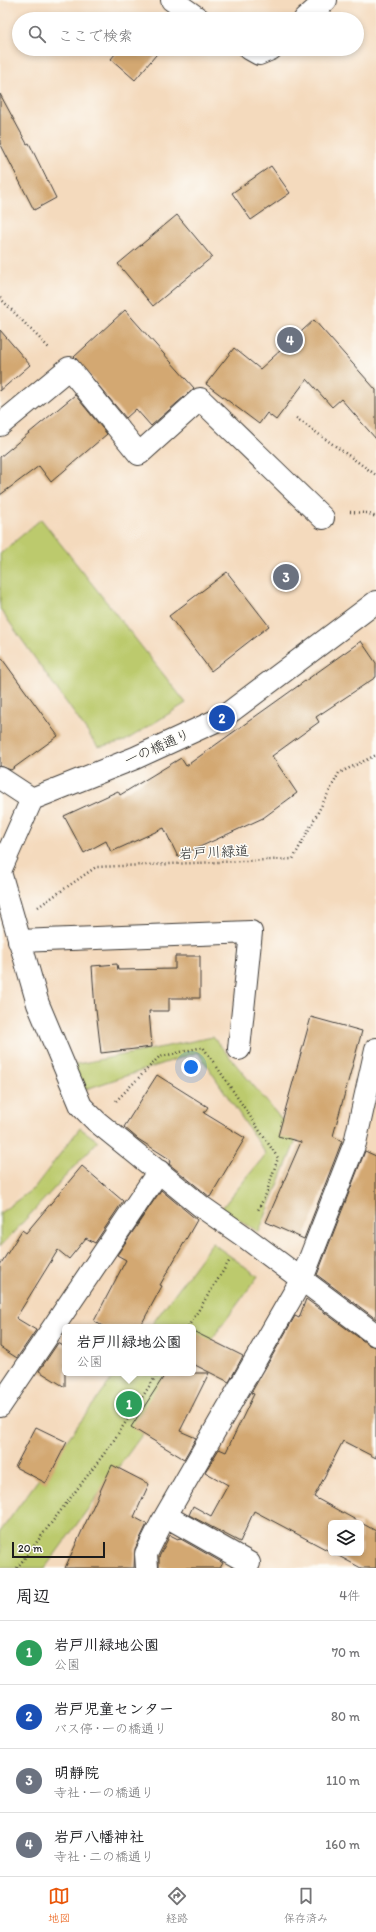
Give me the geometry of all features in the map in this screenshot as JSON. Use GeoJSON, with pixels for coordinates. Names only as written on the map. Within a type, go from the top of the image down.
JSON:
{"type":"FeatureCollection","features":[{"type":"Feature","properties":{"kind":"street"},"geometry":{"type":"LineString","coordinates":[[172,0],[189,12]]}},
{"type":"Feature","properties":{"kind":"street"},"geometry":{"type":"LineString","coordinates":[[313,12],[326,0]]}},
{"type":"Feature","properties":{"kind":"street"},"geometry":{"type":"LineString","coordinates":[[0,425],[69,368],[140,454],[200,399],[323,518]]}},
{"type":"Feature","properties":{"kind":"street","name":"一の橋通り"},"geometry":{"type":"LineString","coordinates":[[32,798],[135,758],[222,718],[376,604]]}},
{"type":"Feature","properties":{"kind":"street"},"geometry":{"type":"LineString","coordinates":[[0,778],[32,798],[0,872],[16,932],[38,1004],[81,1106],[96,1121],[202,1207],[245,1237],[376,1335]]}},
{"type":"Feature","properties":{"kind":"street"},"geometry":{"type":"LineString","coordinates":[[16,932],[251,932],[239,1049]]}},
{"type":"Feature","properties":{"kind":"street"},"geometry":{"type":"LineString","coordinates":[[147,1568],[146,1554],[166,1516],[302,1279],[354,1144],[376,1049]]}},
{"type":"Feature","properties":{"kind":"street"},"geometry":{"type":"LineString","coordinates":[[0,1406],[159,1171]]}},
{"type":"Feature","properties":{"kind":"street"},"geometry":{"type":"LineString","coordinates":[[166,1516],[249,1562],[246,1568]]}},
{"type":"Feature","properties":{"kind":"path"},"geometry":{"type":"LineString","coordinates":[[0,298],[69,368]]}},
{"type":"Feature","properties":{"kind":"path"},"geometry":{"type":"LineString","coordinates":[[296,418],[376,475]]}},
{"type":"Feature","properties":{"kind":"path","name":"岩戸川緑道"},"geometry":{"type":"LineString","coordinates":[[16,932],[96,867],[292,859],[339,773],[376,755]]}},
{"type":"Feature","properties":{"kind":"path"},"geometry":{"type":"LineString","coordinates":[[96,1121],[159,1057],[203,1047],[278,1158],[266,1194],[245,1237],[190,1324]]}},
{"type":"Feature","properties":{"kind":"path"},"geometry":{"type":"LineString","coordinates":[[17,1568],[110,1446],[156,1376]]}},
{"type":"Feature","properties":{"kind":"green space"},"geometry":{"type":"Polygon","coordinates":[[[41,519],[186,703],[125,741],[98,747],[0,609],[0,554],[41,519]]]}},
{"type":"Feature","properties":{"kind":"green space"},"geometry":{"type":"Polygon","coordinates":[[[213,1037],[297,1138],[259,1232],[221,1209],[266,1154],[198,1052],[83,1090],[73,1065],[213,1037]]]}},
{"type":"Feature","properties":{"kind":"green space"},"geometry":{"type":"Polygon","coordinates":[[[80,1128],[98,1141],[0,1247],[0,1213],[34,1188],[80,1128]]]}},
{"type":"Feature","properties":{"kind":"green space"},"geometry":{"type":"Polygon","coordinates":[[[212,1243],[258,1276],[196,1361],[196,1324],[152,1324],[212,1243]]]}},
{"type":"Feature","properties":{"kind":"green space"},"geometry":{"type":"Polygon","coordinates":[[[114,1376],[185,1376],[45,1568],[0,1568],[0,1532],[114,1376]]]}},
{"type":"Feature","properties":{"kind":"building"},"geometry":{"type":"Polygon","coordinates":[[[113,56],[155,56],[135,80],[111,59],[113,56]]]}},
{"type":"Feature","properties":{"kind":"building"},"geometry":{"type":"Polygon","coordinates":[[[0,94],[27,144],[29,143],[56,198],[34,210],[0,143],[0,94]]]}},
{"type":"Feature","properties":{"kind":"building"},"geometry":{"type":"Polygon","coordinates":[[[271,166],[290,193],[251,220],[232,193],[271,166]]]}},
{"type":"Feature","properties":{"kind":"building"},"geometry":{"type":"Polygon","coordinates":[[[177,215],[212,257],[153,306],[118,264],[177,215]]]}},
{"type":"Feature","properties":{"kind":"building"},"geometry":{"type":"Polygon","coordinates":[[[125,310],[194,388],[151,426],[136,409],[126,418],[74,357],[125,310]]]}},
{"type":"Feature","properties":{"kind":"building"},"geometry":{"type":"Polygon","coordinates":[[[314,320],[376,390],[376,439],[341,399],[332,407],[307,379],[276,420],[267,413],[259,424],[206,384],[234,348],[260,369],[314,320]]]}},
{"type":"Feature","properties":{"kind":"building"},"geometry":{"type":"Polygon","coordinates":[[[0,330],[30,365],[0,391],[0,330]]]}},
{"type":"Feature","properties":{"kind":"building"},"geometry":{"type":"Polygon","coordinates":[[[75,395],[107,434],[51,482],[39,466],[0,495],[0,457],[75,395]]]}},
{"type":"Feature","properties":{"kind":"building"},"geometry":{"type":"Polygon","coordinates":[[[227,572],[269,626],[211,671],[169,616],[227,572]]]}},
{"type":"Feature","properties":{"kind":"building"},"geometry":{"type":"Polygon","coordinates":[[[361,641],[376,663],[376,677],[316,717],[319,722],[272,756],[297,793],[263,818],[178,857],[164,828],[111,852],[106,841],[84,853],[64,816],[118,791],[120,795],[181,758],[186,766],[361,641]]]}},
{"type":"Feature","properties":{"kind":"building"},"geometry":{"type":"Polygon","coordinates":[[[0,656],[58,736],[11,770],[0,766],[0,656]]]}},
{"type":"Feature","properties":{"kind":"building"},"geometry":{"type":"Polygon","coordinates":[[[175,956],[200,956],[200,998],[169,998],[169,1011],[149,1011],[152,1047],[101,1053],[95,1010],[92,966],[117,964],[118,970],[175,969],[175,956]]]}},
{"type":"Feature","properties":{"kind":"building"},"geometry":{"type":"Polygon","coordinates":[[[311,1017],[362,1031],[333,1136],[342,1141],[304,1239],[266,1222],[301,1142],[278,1136],[311,1017]]]}},
{"type":"Feature","properties":{"kind":"building"},"geometry":{"type":"Polygon","coordinates":[[[157,1075],[208,1107],[204,1113],[245,1138],[210,1197],[169,1164],[171,1160],[138,1139],[124,1127],[157,1075]]]}},
{"type":"Feature","properties":{"kind":"building"},"geometry":{"type":"Polygon","coordinates":[[[365,1151],[376,1156],[376,1319],[317,1275],[365,1151]]]}},
{"type":"Feature","properties":{"kind":"building"},"geometry":{"type":"Polygon","coordinates":[[[82,1166],[123,1201],[95,1243],[86,1238],[69,1259],[58,1250],[16,1318],[36,1330],[17,1358],[0,1347],[0,1265],[22,1230],[26,1233],[82,1166]]]}},
{"type":"Feature","properties":{"kind":"building"},"geometry":{"type":"Polygon","coordinates":[[[161,1190],[197,1220],[160,1285],[162,1286],[142,1324],[99,1324],[94,1321],[126,1260],[117,1255],[161,1190]]]}},
{"type":"Feature","properties":{"kind":"building"},"geometry":{"type":"Polygon","coordinates":[[[306,1299],[369,1345],[376,1347],[376,1458],[343,1441],[314,1497],[356,1520],[328,1520],[328,1550],[254,1511],[240,1542],[189,1515],[193,1506],[211,1516],[228,1485],[205,1472],[219,1449],[226,1452],[254,1394],[251,1393],[295,1316],[299,1318],[306,1299]]]}},
{"type":"Feature","properties":{"kind":"building"},"geometry":{"type":"Polygon","coordinates":[[[196,1332],[243,1356],[229,1382],[196,1366],[196,1332]]]}},
{"type":"Feature","properties":{"kind":"building"},"geometry":{"type":"Polygon","coordinates":[[[58,1343],[62,1345],[62,1376],[65,1376],[65,1387],[39,1371],[58,1343]]]}},
{"type":"Feature","properties":{"kind":"building"},"geometry":{"type":"Polygon","coordinates":[[[196,1373],[209,1373],[180,1431],[196,1438],[184,1459],[131,1427],[164,1376],[196,1376],[196,1373]]]}},
{"type":"Feature","properties":{"kind":"building"},"geometry":{"type":"Polygon","coordinates":[[[36,1427],[67,1442],[46,1483],[15,1467],[36,1427]]]}},
{"type":"Feature","properties":{"kind":"building"},"geometry":{"type":"Polygon","coordinates":[[[112,1465],[149,1484],[134,1517],[147,1524],[135,1549],[134,1568],[65,1568],[112,1465]]]}},
{"type":"Feature","properties":{"kind":"building"},"geometry":{"type":"Polygon","coordinates":[[[364,1524],[376,1531],[376,1568],[361,1568],[339,1556],[364,1556],[364,1524]]]}},
{"type":"Feature","properties":{"kind":"building"},"geometry":{"type":"Polygon","coordinates":[[[170,1535],[178,1539],[179,1538],[223,1563],[220,1568],[159,1568],[159,1557],[170,1535]]]}},
{"type":"Feature","properties":{"kind":"place","name":"岩戸八幡神社"},"geometry":{"type":"Point","coordinates":[290,340]}},
{"type":"Feature","properties":{"kind":"place","name":"明靜院"},"geometry":{"type":"Point","coordinates":[286,577]}},
{"type":"Feature","properties":{"kind":"place","name":"岩戸児童センター"},"geometry":{"type":"Point","coordinates":[222,718]}},
{"type":"Feature","properties":{"kind":"place","name":"岩戸川緑地公園"},"geometry":{"type":"Point","coordinates":[129,1404]}}]}
